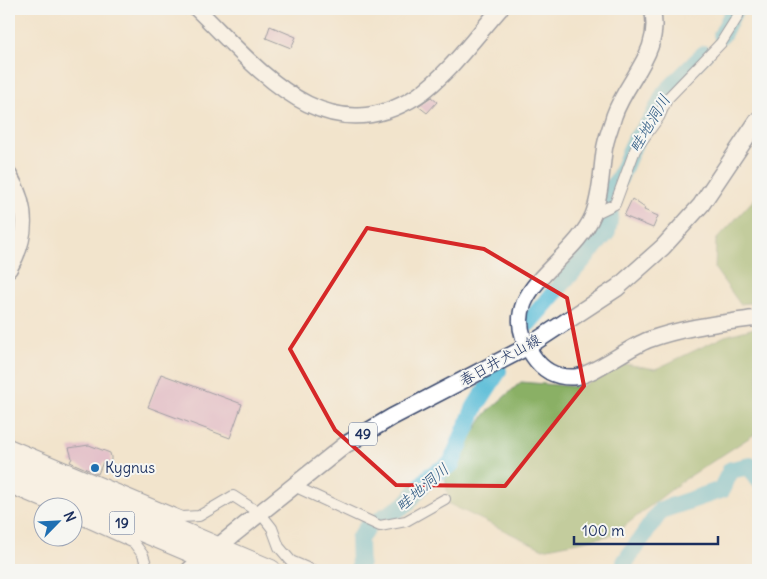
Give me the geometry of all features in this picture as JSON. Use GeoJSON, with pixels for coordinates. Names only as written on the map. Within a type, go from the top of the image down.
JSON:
{"type":"FeatureCollection","features":[{"type":"Feature","properties":{"kind":"highway","name":"19"},"geometry":{"type":"LineString","coordinates":[[9,458],[119,504],[210,553],[235,570]]}},
{"type":"Feature","properties":{"kind":"highway","name":"19"},"geometry":{"type":"LineString","coordinates":[[9,475],[210,553],[271,570]]}},
{"type":"Feature","properties":{"kind":"main road","name":"春日井犬山線"},"geometry":{"type":"LineString","coordinates":[[210,553],[345,445],[392,417],[527,347],[617,288],[663,247],[701,205],[758,120]]}},
{"type":"Feature","properties":{"kind":"street"},"geometry":{"type":"LineString","coordinates":[[197,9],[272,81],[299,102],[326,112],[364,116],[393,108],[418,96],[439,78],[500,9]]}},
{"type":"Feature","properties":{"kind":"street"},"geometry":{"type":"LineString","coordinates":[[652,9],[654,30],[651,48],[641,70],[615,113],[604,149],[599,192],[594,214],[581,235],[526,296],[520,311],[521,329],[527,347],[538,363],[550,373],[561,377],[576,377],[592,371],[623,351],[671,332],[758,318]]}},
{"type":"Feature","properties":{"kind":"street"},"geometry":{"type":"LineString","coordinates":[[594,214],[615,204],[636,150],[659,117],[667,99],[721,43],[738,16],[740,9]]}},
{"type":"Feature","properties":{"kind":"street"},"geometry":{"type":"LineString","coordinates":[[9,175],[20,198],[24,212],[24,231],[18,255],[9,270]]}},
{"type":"Feature","properties":{"kind":"street"},"geometry":{"type":"LineString","coordinates":[[9,444],[182,518],[199,516],[233,496],[261,514],[272,528],[279,547],[292,561],[312,570]]}},
{"type":"Feature","properties":{"kind":"street"},"geometry":{"type":"LineString","coordinates":[[294,486],[380,526],[406,521],[445,499]]}},
{"type":"Feature","properties":{"kind":"street"},"geometry":{"type":"LineString","coordinates":[[9,488],[32,498]]}},
{"type":"Feature","properties":{"kind":"street"},"geometry":{"type":"LineString","coordinates":[[82,520],[134,543],[143,555],[148,570]]}},
{"type":"Feature","properties":{"kind":"street"},"geometry":{"type":"LineString","coordinates":[[189,570],[210,553]]}},
{"type":"Feature","properties":{"kind":"highlighted area"},"geometry":{"type":"Polygon","coordinates":[[[367,228],[484,249],[567,298],[584,386],[505,486],[396,485],[335,430],[290,349],[367,228]]]}},
{"type":"Feature","properties":{"kind":"green space"},"geometry":{"type":"Polygon","coordinates":[[[758,195],[758,302],[740,304],[715,269],[716,240],[758,195]]]}},
{"type":"Feature","properties":{"kind":"green space"},"geometry":{"type":"Polygon","coordinates":[[[758,327],[758,432],[681,482],[613,535],[543,549],[449,504],[445,477],[486,413],[521,382],[580,387],[625,364],[656,369],[725,336],[758,327]]]}},
{"type":"Feature","properties":{"kind":"building"},"geometry":{"type":"Polygon","coordinates":[[[270,26],[296,37],[291,48],[266,38],[270,26]]]}},
{"type":"Feature","properties":{"kind":"building"},"geometry":{"type":"Polygon","coordinates":[[[431,97],[437,102],[427,113],[418,106],[431,97]]]}},
{"type":"Feature","properties":{"kind":"building"},"geometry":{"type":"Polygon","coordinates":[[[632,199],[645,208],[644,210],[658,216],[653,228],[624,216],[632,199]]]}},
{"type":"Feature","properties":{"kind":"building"},"geometry":{"type":"Polygon","coordinates":[[[161,374],[242,404],[230,438],[148,407],[161,374]]]}},
{"type":"Feature","properties":{"kind":"building"},"geometry":{"type":"Polygon","coordinates":[[[89,445],[110,453],[111,465],[103,462],[98,474],[70,462],[72,458],[69,448],[89,445]]]}},
{"type":"Feature","properties":{"kind":"waterway","name":"畦地洞川"},"geometry":{"type":"LineString","coordinates":[[722,35],[735,9]]}},
{"type":"Feature","properties":{"kind":"waterway","name":"畦地洞川"},"geometry":{"type":"LineString","coordinates":[[611,198],[611,188],[619,179],[636,139],[652,119],[665,93],[704,54]]}},
{"type":"Feature","properties":{"kind":"waterway","name":"畦地洞川"},"geometry":{"type":"LineString","coordinates":[[528,323],[607,232],[610,215]]}},
{"type":"Feature","properties":{"kind":"waterway","name":"畦地洞川"},"geometry":{"type":"LineString","coordinates":[[382,518],[405,505],[430,476],[451,464],[475,407],[498,371]]}},
{"type":"Feature","properties":{"kind":"waterway"},"geometry":{"type":"LineString","coordinates":[[625,570],[625,562],[661,510],[721,490],[731,470],[750,466],[758,479]]}},
{"type":"Feature","properties":{"kind":"waterway","name":"畦地洞川"},"geometry":{"type":"LineString","coordinates":[[360,570],[359,539],[369,525]]}},
{"type":"Feature","properties":{"kind":"place","name":"Kygnus"},"geometry":{"type":"Point","coordinates":[95,468]}}]}
